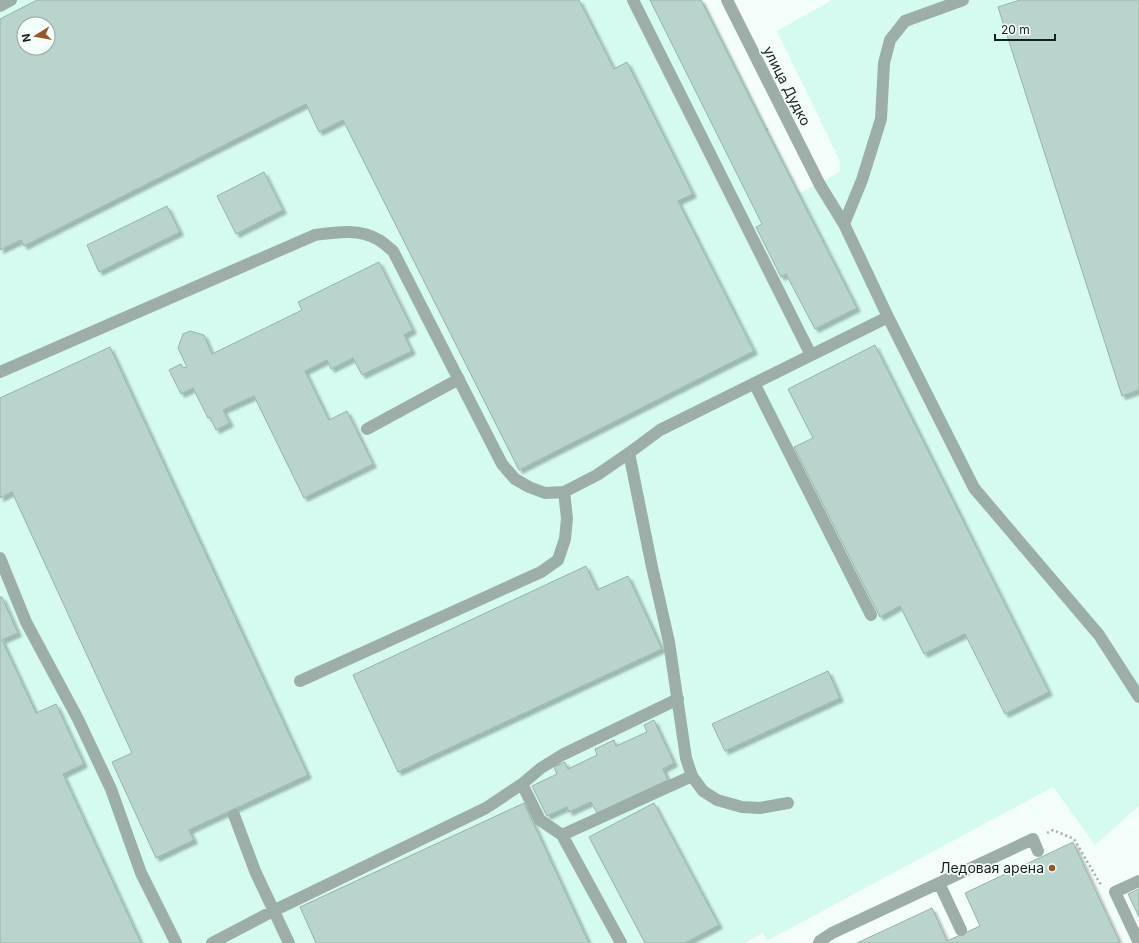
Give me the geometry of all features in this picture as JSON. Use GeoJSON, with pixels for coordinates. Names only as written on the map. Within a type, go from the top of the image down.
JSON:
{"type":"FeatureCollection","features":[{"type":"Feature","properties":{"kind":"street"},"geometry":{"type":"LineString","coordinates":[[0,6],[11,0]]}},
{"type":"Feature","properties":{"kind":"street"},"geometry":{"type":"LineString","coordinates":[[633,0],[811,355]]}},
{"type":"Feature","properties":{"kind":"street","name":"улица Дудко"},"geometry":{"type":"LineString","coordinates":[[727,0],[820,185],[844,224],[888,317],[974,488],[1099,635],[1139,697]]}},
{"type":"Feature","properties":{"kind":"street"},"geometry":{"type":"LineString","coordinates":[[844,224],[862,180],[881,119],[884,63],[890,40],[905,21],[963,0]]}},
{"type":"Feature","properties":{"kind":"street"},"geometry":{"type":"LineString","coordinates":[[0,372],[315,235],[337,232],[360,232],[378,239],[393,251],[502,464],[515,479],[528,487],[545,493],[564,492],[597,475],[630,453],[660,430],[888,317]]}},
{"type":"Feature","properties":{"kind":"street"},"geometry":{"type":"LineString","coordinates":[[367,429],[459,379]]}},
{"type":"Feature","properties":{"kind":"street"},"geometry":{"type":"LineString","coordinates":[[754,383],[871,615]]}},
{"type":"Feature","properties":{"kind":"street"},"geometry":{"type":"LineString","coordinates":[[630,453],[652,567],[669,642],[686,758],[692,776],[703,791],[717,800],[742,807],[760,808],[788,803]]}},
{"type":"Feature","properties":{"kind":"street"},"geometry":{"type":"LineString","coordinates":[[300,681],[541,572],[558,560],[565,539],[567,518],[564,492]]}},
{"type":"Feature","properties":{"kind":"street"},"geometry":{"type":"LineString","coordinates":[[0,558],[26,622],[78,718],[111,789],[141,873],[176,943]]}},
{"type":"Feature","properties":{"kind":"street"},"geometry":{"type":"LineString","coordinates":[[212,943],[273,911],[486,808],[522,784],[541,768],[562,755],[678,699]]}},
{"type":"Feature","properties":{"kind":"street"},"geometry":{"type":"LineString","coordinates":[[562,835],[692,776]]}},
{"type":"Feature","properties":{"kind":"street"},"geometry":{"type":"LineString","coordinates":[[522,784],[540,820],[562,835],[620,943]]}},
{"type":"Feature","properties":{"kind":"street"},"geometry":{"type":"LineString","coordinates":[[234,815],[255,871],[289,943]]}},
{"type":"Feature","properties":{"kind":"street"},"geometry":{"type":"LineString","coordinates":[[819,943],[832,933],[1033,840],[1038,851]]}},
{"type":"Feature","properties":{"kind":"street"},"geometry":{"type":"LineString","coordinates":[[1139,881],[1115,892],[1139,943]]}},
{"type":"Feature","properties":{"kind":"street"},"geometry":{"type":"LineString","coordinates":[[940,883],[961,930]]}},
{"type":"Feature","properties":{"kind":"path"},"geometry":{"type":"LineString","coordinates":[[766,130],[770,128]]}},
{"type":"Feature","properties":{"kind":"path"},"geometry":{"type":"LineString","coordinates":[[1033,840],[1053,830],[1074,839],[1101,885]]}},
{"type":"Feature","properties":{"kind":"shaded area"},"geometry":{"type":"Polygon","coordinates":[[[0,0],[703,0],[800,193],[840,172],[840,161],[777,31],[832,0],[1139,0],[1139,806],[1095,845],[1053,787],[767,941],[763,933],[745,943],[0,943],[0,0]]]}},
{"type":"Feature","properties":{"kind":"building"},"geometry":{"type":"Polygon","coordinates":[[[37,0],[579,0],[614,69],[627,62],[693,194],[678,201],[754,351],[519,470],[343,120],[319,132],[306,104],[24,246],[21,240],[0,250],[0,19],[37,0]]]}},
{"type":"Feature","properties":{"kind":"building"},"geometry":{"type":"Polygon","coordinates":[[[650,0],[701,0],[857,308],[815,329],[786,274],[781,277],[756,227],[762,224],[650,0]]]}},
{"type":"Feature","properties":{"kind":"building"},"geometry":{"type":"Polygon","coordinates":[[[1020,0],[1139,0],[1139,390],[1122,396],[998,7],[1020,0]]]}},
{"type":"Feature","properties":{"kind":"building"},"geometry":{"type":"Polygon","coordinates":[[[264,172],[283,210],[236,234],[217,196],[264,172]]]}},
{"type":"Feature","properties":{"kind":"building"},"geometry":{"type":"Polygon","coordinates":[[[167,206],[180,232],[99,272],[87,245],[167,206]]]}},
{"type":"Feature","properties":{"kind":"building"},"geometry":{"type":"Polygon","coordinates":[[[379,262],[413,330],[404,335],[412,351],[362,375],[353,358],[331,369],[327,360],[305,371],[329,420],[347,411],[373,464],[304,498],[254,396],[223,410],[230,423],[216,430],[210,417],[208,418],[193,388],[181,394],[169,370],[181,364],[183,368],[187,367],[178,348],[183,334],[190,331],[204,335],[212,354],[302,310],[298,302],[379,262]]]}},
{"type":"Feature","properties":{"kind":"building"},"geometry":{"type":"Polygon","coordinates":[[[875,345],[1049,692],[1005,714],[965,634],[924,654],[900,606],[880,617],[794,447],[813,438],[788,389],[875,345]]]}},
{"type":"Feature","properties":{"kind":"building"},"geometry":{"type":"Polygon","coordinates":[[[110,347],[308,775],[189,830],[194,840],[156,858],[112,762],[132,753],[12,492],[0,498],[0,398],[110,347]]]}},
{"type":"Feature","properties":{"kind":"building"},"geometry":{"type":"Polygon","coordinates":[[[586,566],[597,590],[628,576],[662,649],[398,772],[353,675],[586,566]]]}},
{"type":"Feature","properties":{"kind":"building"},"geometry":{"type":"Polygon","coordinates":[[[0,597],[2,597],[18,633],[2,640],[36,713],[56,704],[84,764],[63,774],[141,943],[0,943],[0,597]]]}},
{"type":"Feature","properties":{"kind":"building"},"geometry":{"type":"Polygon","coordinates":[[[828,671],[840,698],[725,751],[712,724],[828,671]]]}},
{"type":"Feature","properties":{"kind":"building"},"geometry":{"type":"Polygon","coordinates":[[[654,720],[674,763],[663,769],[668,780],[597,813],[591,802],[569,812],[567,807],[547,816],[532,786],[557,774],[554,767],[565,762],[568,769],[597,755],[595,749],[614,740],[616,746],[647,732],[644,725],[654,720]]]}},
{"type":"Feature","properties":{"kind":"building"},"geometry":{"type":"Polygon","coordinates":[[[524,803],[589,943],[316,943],[300,907],[524,803]]]}},
{"type":"Feature","properties":{"kind":"building"},"geometry":{"type":"Polygon","coordinates":[[[654,803],[719,925],[685,943],[645,943],[589,837],[654,803]]]}},
{"type":"Feature","properties":{"kind":"building","name":"Ледовая арена"},"geometry":{"type":"Polygon","coordinates":[[[1073,842],[1120,943],[857,943],[932,908],[947,941],[980,926],[965,893],[1073,842]]]}},
{"type":"Feature","properties":{"kind":"building"},"geometry":{"type":"Polygon","coordinates":[[[1139,889],[1139,917],[1128,894],[1139,889]]]}},
{"type":"Feature","properties":{"kind":"place","name":"Ледовая арена"},"geometry":{"type":"Point","coordinates":[1052,868]}}]}
